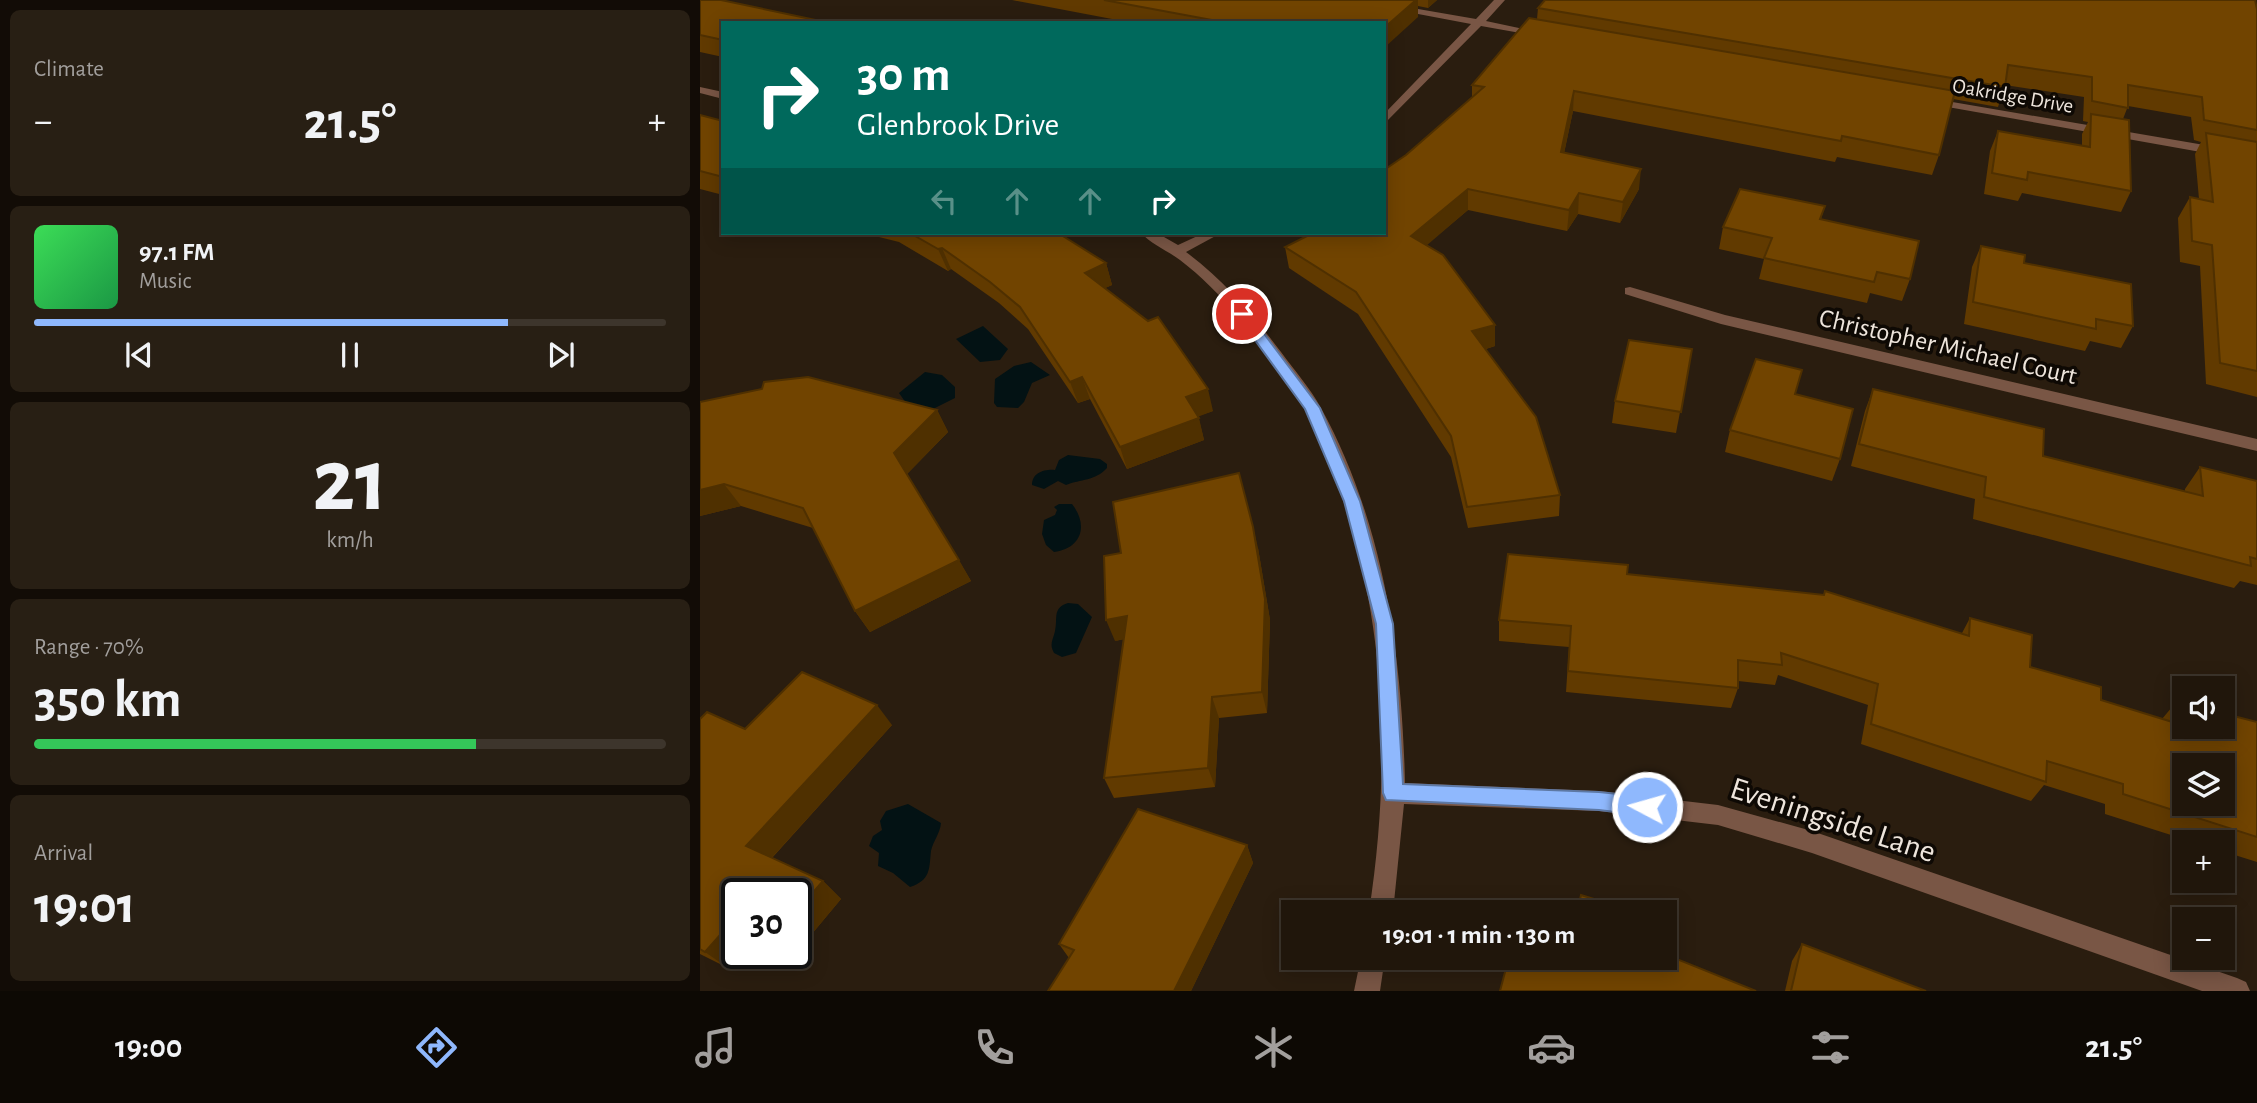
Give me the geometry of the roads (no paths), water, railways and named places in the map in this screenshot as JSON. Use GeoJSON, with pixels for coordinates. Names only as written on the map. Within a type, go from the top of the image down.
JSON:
{"type":"FeatureCollection","features":[{"type":"Feature","properties":{"kind":"street"},"geometry":{"type":"LineString","coordinates":[[1349,0],[1561,37]]}},
{"type":"Feature","properties":{"kind":"street"},"geometry":{"type":"LineString","coordinates":[[1386,119],[1500,0]]}},
{"type":"Feature","properties":{"kind":"street"},"geometry":{"type":"LineString","coordinates":[[700,90],[721,95]]}},
{"type":"Feature","properties":{"kind":"street","name":"Oakridge Drive"},"geometry":{"type":"LineString","coordinates":[[1916,99],[2257,158]]}},
{"type":"Feature","properties":{"kind":"street"},"geometry":{"type":"LineString","coordinates":[[1152,235],[1179,250],[1207,272],[1251,325],[1312,408],[1352,501],[1385,624],[1393,793],[1382,900]]}},
{"type":"Feature","properties":{"kind":"street"},"geometry":{"type":"LineString","coordinates":[[1179,250],[1210,235]]}},
{"type":"Feature","properties":{"kind":"street","name":"Christopher Michael Court"},"geometry":{"type":"LineString","coordinates":[[1630,291],[1721,319],[2257,445]]}},
{"type":"Feature","properties":{"kind":"street","name":"Eveningside Lane"},"geometry":{"type":"LineString","coordinates":[[1393,793],[1599,801],[1718,815],[1812,842],[2238,991]]}},
{"type":"Feature","properties":{"kind":"street"},"geometry":{"type":"LineString","coordinates":[[1367,991],[1371,970]]}}]}
